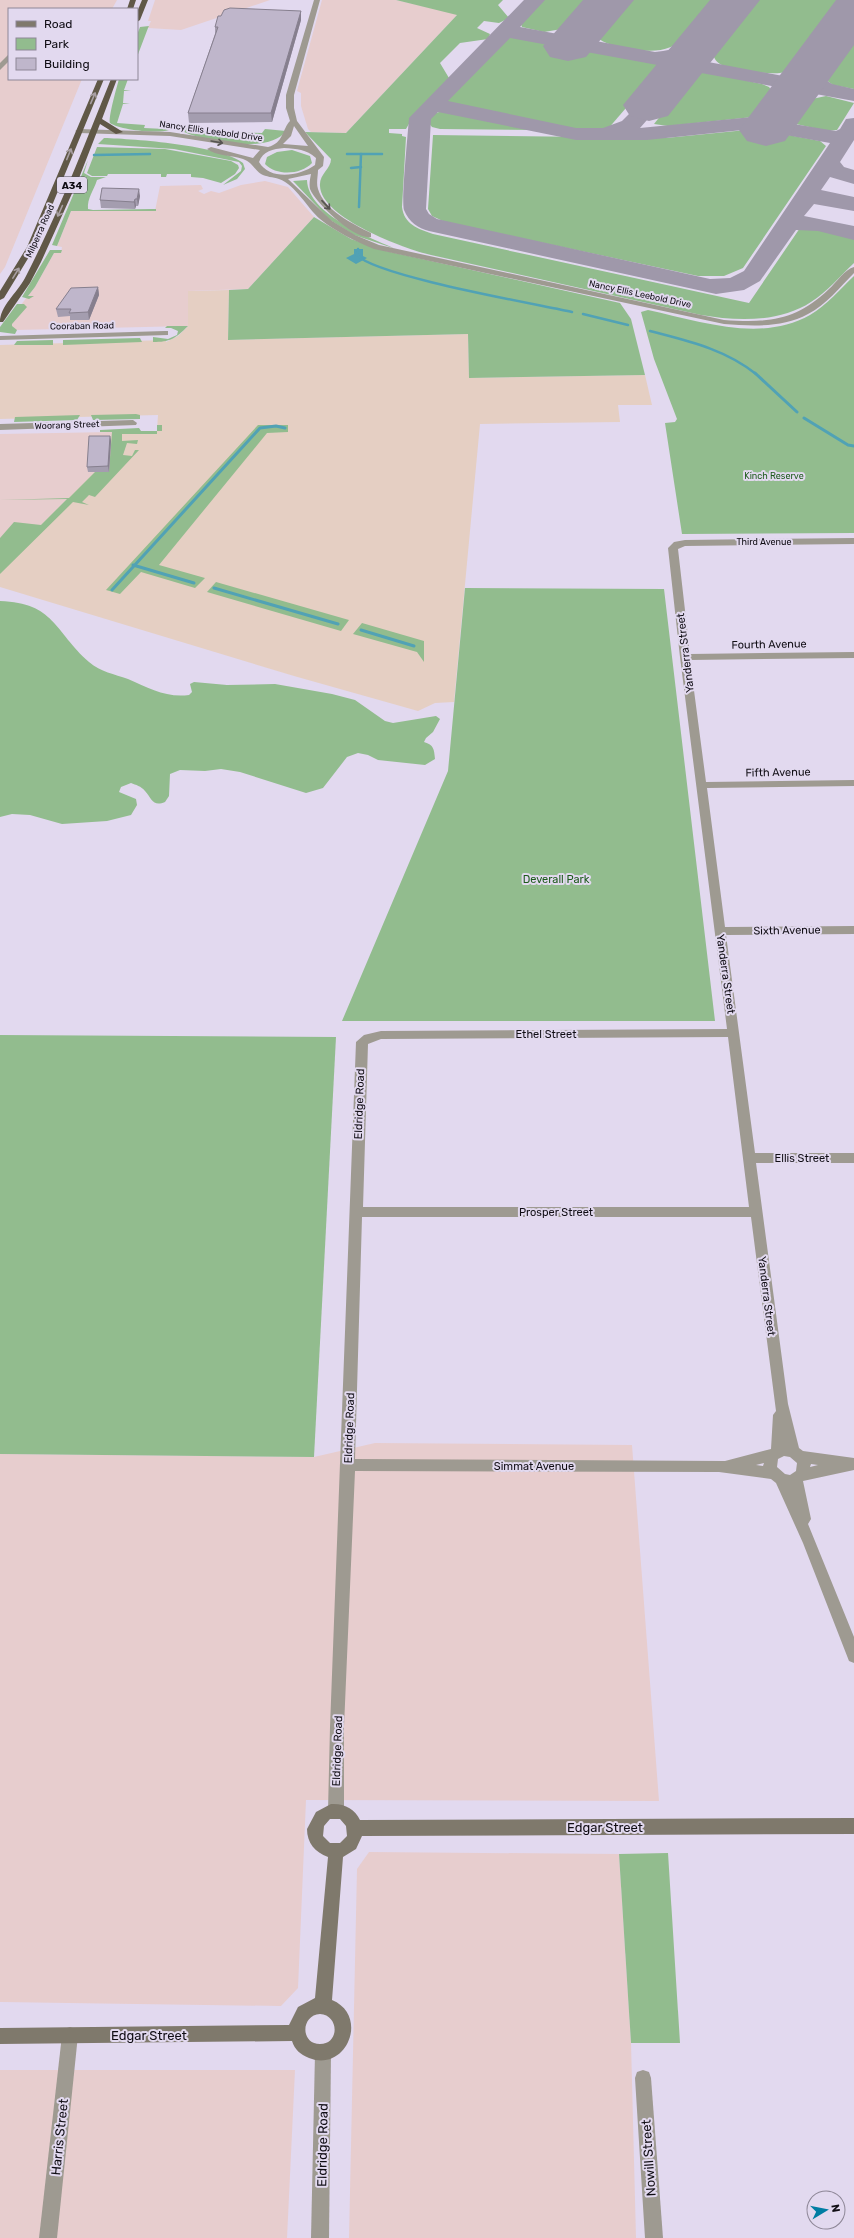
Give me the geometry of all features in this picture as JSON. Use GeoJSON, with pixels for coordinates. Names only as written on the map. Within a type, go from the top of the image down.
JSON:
{"type":"FeatureCollection","features":[{"type":"Feature","properties":{"kind":"highway"},"geometry":{"type":"LineString","coordinates":[[138,18],[145,0]]}},
{"type":"Feature","properties":{"kind":"highway","name":"Milperra Road"},"geometry":{"type":"LineString","coordinates":[[0,298],[31,247],[101,80]]}},
{"type":"Feature","properties":{"kind":"highway","name":"Milperra Road"},"geometry":{"type":"LineString","coordinates":[[0,320],[26,283],[37,262],[99,120],[114,80]]}},
{"type":"Feature","properties":{"kind":"highway"},"geometry":{"type":"LineString","coordinates":[[99,120],[119,132]]}},
{"type":"Feature","properties":{"kind":"main road"},"geometry":{"type":"LineString","coordinates":[[336,1811],[350,1816],[355,1828],[352,1841],[342,1849],[336,1851],[323,1847],[318,1842],[315,1830],[320,1818],[326,1813],[336,1811]]}},
{"type":"Feature","properties":{"kind":"main road","name":"Edgar Street"},"geometry":{"type":"LineString","coordinates":[[355,1828],[854,1826]]}},
{"type":"Feature","properties":{"kind":"main road"},"geometry":{"type":"LineString","coordinates":[[323,2005],[336,1851]]}},
{"type":"Feature","properties":{"kind":"main road"},"geometry":{"type":"LineString","coordinates":[[323,2005],[332,2008],[338,2014],[343,2029],[337,2044],[323,2053],[316,2053],[303,2046],[297,2033],[300,2018],[304,2012],[310,2007],[323,2005]]}},
{"type":"Feature","properties":{"kind":"main road","name":"Edgar Street"},"geometry":{"type":"LineString","coordinates":[[0,2036],[297,2033]]}},
{"type":"Feature","properties":{"kind":"street"},"geometry":{"type":"LineString","coordinates":[[316,0],[290,95],[290,108],[294,122],[317,153]]}},
{"type":"Feature","properties":{"kind":"street"},"geometry":{"type":"LineString","coordinates":[[0,68],[8,57]]}},
{"type":"Feature","properties":{"kind":"street"},"geometry":{"type":"LineString","coordinates":[[294,122],[291,124],[287,136],[272,148],[258,155],[255,162],[258,169],[262,172],[281,177],[300,176],[315,170]]}},
{"type":"Feature","properties":{"kind":"street","name":"Nancy Ellis Leebold Drive"},"geometry":{"type":"LineString","coordinates":[[93,134],[119,132],[170,134],[272,148],[294,146],[317,153],[321,162],[315,170],[314,188],[324,202],[337,215],[360,231],[408,253]]}},
{"type":"Feature","properties":{"kind":"street","name":"Nancy Ellis Leebold Drive"},"geometry":{"type":"LineString","coordinates":[[78,133],[175,142],[226,152],[255,162]]}},
{"type":"Feature","properties":{"kind":"street","name":"Nancy Ellis Leebold Drive"},"geometry":{"type":"LineString","coordinates":[[281,177],[297,187],[316,212],[338,228],[377,247],[734,323],[770,322],[804,312],[817,304],[854,269]]}},
{"type":"Feature","properties":{"kind":"street","name":"Cooraban Road"},"geometry":{"type":"LineString","coordinates":[[0,338],[166,334]]}},
{"type":"Feature","properties":{"kind":"street","name":"Woorang Street"},"geometry":{"type":"LineString","coordinates":[[0,427],[133,423]]}},
{"type":"Feature","properties":{"kind":"street","name":"Third Avenue"},"geometry":{"type":"LineString","coordinates":[[675,545],[685,543],[854,542]]}},
{"type":"Feature","properties":{"kind":"street","name":"Yanderra Street"},"geometry":{"type":"LineString","coordinates":[[675,545],[673,548],[685,657],[751,1158],[756,1212],[781,1404],[797,1454]]}},
{"type":"Feature","properties":{"kind":"street","name":"Fourth Avenue"},"geometry":{"type":"LineString","coordinates":[[685,657],[854,655]]}},
{"type":"Feature","properties":{"kind":"street","name":"Fifth Avenue"},"geometry":{"type":"LineString","coordinates":[[703,785],[854,783]]}},
{"type":"Feature","properties":{"kind":"street","name":"Sixth Avenue"},"geometry":{"type":"LineString","coordinates":[[721,931],[854,930]]}},
{"type":"Feature","properties":{"kind":"street","name":"Ethel Street"},"geometry":{"type":"LineString","coordinates":[[361,1044],[368,1038],[380,1036],[734,1033]]}},
{"type":"Feature","properties":{"kind":"street","name":"Eldridge Road"},"geometry":{"type":"LineString","coordinates":[[336,1811],[337,1734],[348,1465],[361,1044]]}},
{"type":"Feature","properties":{"kind":"street","name":"Ellis Street"},"geometry":{"type":"LineString","coordinates":[[751,1158],[854,1158]]}},
{"type":"Feature","properties":{"kind":"street","name":"Prosper Street"},"geometry":{"type":"LineString","coordinates":[[356,1212],[756,1212]]}},
{"type":"Feature","properties":{"kind":"street","name":"Yanderra Street"},"geometry":{"type":"LineString","coordinates":[[775,1454],[781,1404]]}},
{"type":"Feature","properties":{"kind":"street"},"geometry":{"type":"LineString","coordinates":[[854,1464],[797,1454],[775,1454],[769,1465],[777,1476],[810,1543],[854,1656]]}},
{"type":"Feature","properties":{"kind":"street","name":"Simmat Avenue"},"geometry":{"type":"LineString","coordinates":[[719,1466],[775,1454]]}},
{"type":"Feature","properties":{"kind":"street"},"geometry":{"type":"LineString","coordinates":[[797,1454],[805,1466],[800,1477],[810,1543]]}},
{"type":"Feature","properties":{"kind":"street"},"geometry":{"type":"LineString","coordinates":[[777,1476],[800,1477],[854,1464]]}},
{"type":"Feature","properties":{"kind":"street","name":"Simmat Avenue"},"geometry":{"type":"LineString","coordinates":[[348,1465],[719,1466],[777,1476]]}},
{"type":"Feature","properties":{"kind":"street","name":"Harris Street"},"geometry":{"type":"LineString","coordinates":[[48,2238],[70,2036]]}},
{"type":"Feature","properties":{"kind":"street","name":"Eldridge Road"},"geometry":{"type":"LineString","coordinates":[[320,2238],[323,2053]]}},
{"type":"Feature","properties":{"kind":"street","name":"Nowill Street"},"geometry":{"type":"LineString","coordinates":[[642,2078],[654,2238]]}},
{"type":"Feature","properties":{"kind":"shaded area"},"geometry":{"type":"Polygon","coordinates":[[[0,0],[117,0],[113,8],[8,8],[8,80],[82,80],[5,267],[0,274],[0,0]]]}},
{"type":"Feature","properties":{"kind":"shaded area"},"geometry":{"type":"Polygon","coordinates":[[[155,0],[270,0],[181,30],[148,28],[151,21],[148,21],[155,0]]]}},
{"type":"Feature","properties":{"kind":"shaded area"},"geometry":{"type":"Polygon","coordinates":[[[322,0],[396,0],[458,14],[346,133],[311,132],[308,129],[301,106],[301,93],[297,91],[322,0]]]}},
{"type":"Feature","properties":{"kind":"shaded area"},"geometry":{"type":"Polygon","coordinates":[[[265,181],[288,187],[314,217],[248,289],[188,291],[188,326],[15,330],[5,325],[35,287],[54,253],[61,253],[62,247],[57,246],[71,211],[155,211],[160,186],[201,185],[203,189],[198,191],[204,194],[211,191],[219,193],[241,185],[265,181]]]}},
{"type":"Feature","properties":{"kind":"shaded area"},"geometry":{"type":"Polygon","coordinates":[[[229,290],[228,340],[468,334],[469,378],[645,375],[652,405],[618,405],[620,422],[480,424],[454,702],[435,703],[418,711],[294,676],[0,587],[0,565],[112,432],[157,431],[158,415],[0,419],[0,345],[166,340],[166,342],[178,336],[188,326],[188,291],[229,290]]]}},
{"type":"Feature","properties":{"kind":"shaded area"},"geometry":{"type":"Polygon","coordinates":[[[112,432],[109,472],[95,472],[0,565],[0,434],[112,432]]]}},
{"type":"Feature","properties":{"kind":"shaded area"},"geometry":{"type":"Polygon","coordinates":[[[375,1443],[632,1445],[659,1801],[306,1800],[298,1988],[281,2006],[0,2002],[0,1454],[314,1457],[375,1443]]]}},
{"type":"Feature","properties":{"kind":"shaded area"},"geometry":{"type":"Polygon","coordinates":[[[369,1852],[619,1854],[631,2043],[636,2238],[349,2238],[357,1869],[369,1852]]]}},
{"type":"Feature","properties":{"kind":"shaded area"},"geometry":{"type":"Polygon","coordinates":[[[0,2070],[295,2070],[287,2238],[0,2238],[0,2070]]]}},
{"type":"Feature","properties":{"kind":"green space"},"geometry":{"type":"Polygon","coordinates":[[[396,0],[503,0],[498,5],[509,18],[499,23],[484,21],[477,28],[490,34],[488,39],[460,43],[440,63],[449,78],[414,115],[406,129],[389,129],[389,133],[402,134],[402,136],[406,137],[402,207],[406,218],[417,228],[433,234],[749,303],[802,225],[854,235],[854,263],[822,294],[799,309],[785,314],[757,319],[728,318],[701,315],[431,255],[403,246],[366,230],[334,209],[324,198],[320,182],[329,166],[331,159],[305,132],[346,133],[457,15],[396,0]]]}},
{"type":"Feature","properties":{"kind":"green space"},"geometry":{"type":"Polygon","coordinates":[[[543,0],[597,0],[568,28],[544,32],[522,27],[521,24],[523,20],[543,0]]]}},
{"type":"Feature","properties":{"kind":"green space"},"geometry":{"type":"Polygon","coordinates":[[[624,0],[717,0],[697,25],[680,42],[670,47],[658,50],[643,51],[610,44],[597,37],[597,30],[624,0]]]}},
{"type":"Feature","properties":{"kind":"green space"},"geometry":{"type":"Polygon","coordinates":[[[754,0],[842,0],[787,71],[782,73],[764,73],[733,68],[720,64],[715,59],[712,52],[754,0]]]}},
{"type":"Feature","properties":{"kind":"green space"},"geometry":{"type":"Polygon","coordinates":[[[149,26],[138,54],[138,32],[140,27],[149,26]]]}},
{"type":"Feature","properties":{"kind":"green space"},"geometry":{"type":"Polygon","coordinates":[[[510,37],[518,37],[663,65],[607,130],[582,132],[448,104],[446,101],[448,98],[504,40],[510,37]]]}},
{"type":"Feature","properties":{"kind":"green space"},"geometry":{"type":"Polygon","coordinates":[[[854,41],[854,89],[833,85],[826,80],[827,76],[854,41]]]}},
{"type":"Feature","properties":{"kind":"green space"},"geometry":{"type":"Polygon","coordinates":[[[696,71],[762,84],[769,87],[772,91],[753,117],[668,126],[654,124],[696,71]]]}},
{"type":"Feature","properties":{"kind":"green space"},"geometry":{"type":"Polygon","coordinates":[[[119,80],[128,80],[124,90],[131,91],[124,91],[123,103],[130,103],[123,104],[117,123],[145,125],[144,128],[165,129],[169,126],[169,130],[156,132],[122,128],[110,123],[111,109],[119,80]]]}},
{"type":"Feature","properties":{"kind":"green space"},"geometry":{"type":"Polygon","coordinates":[[[826,96],[854,103],[837,130],[827,131],[796,124],[812,99],[826,96]]]}},
{"type":"Feature","properties":{"kind":"green space"},"geometry":{"type":"Polygon","coordinates":[[[439,112],[449,112],[540,130],[440,129],[432,127],[428,122],[431,115],[439,112]]]}},
{"type":"Feature","properties":{"kind":"green space"},"geometry":{"type":"Polygon","coordinates":[[[189,127],[190,130],[262,133],[265,129],[286,131],[278,138],[266,142],[237,144],[207,139],[184,132],[185,128],[189,127]]]}},
{"type":"Feature","properties":{"kind":"green space"},"geometry":{"type":"Polygon","coordinates":[[[746,130],[745,131],[779,138],[783,134],[820,141],[826,146],[743,268],[724,276],[698,276],[445,222],[432,216],[428,209],[433,135],[666,138],[746,130]]]}},
{"type":"Feature","properties":{"kind":"green space"},"geometry":{"type":"Polygon","coordinates":[[[104,138],[197,147],[232,157],[243,163],[245,169],[237,179],[223,185],[241,171],[242,166],[239,162],[174,149],[98,144],[104,138]]]}},
{"type":"Feature","properties":{"kind":"green space"},"geometry":{"type":"Polygon","coordinates":[[[97,147],[165,149],[231,161],[238,165],[239,168],[235,174],[221,183],[203,178],[191,177],[191,174],[167,174],[166,177],[161,177],[161,174],[108,174],[107,176],[92,176],[87,173],[97,147]]]}},
{"type":"Feature","properties":{"kind":"green space"},"geometry":{"type":"Polygon","coordinates":[[[292,150],[310,156],[312,163],[302,170],[295,172],[275,171],[265,164],[267,157],[277,152],[292,150]]]}},
{"type":"Feature","properties":{"kind":"green space"},"geometry":{"type":"Polygon","coordinates":[[[88,160],[84,173],[91,177],[106,177],[97,180],[90,198],[88,209],[156,209],[156,211],[71,211],[57,246],[52,245],[88,160]]]}},
{"type":"Feature","properties":{"kind":"green space"},"geometry":{"type":"Polygon","coordinates":[[[307,180],[310,193],[318,204],[329,214],[342,224],[357,232],[396,249],[354,235],[330,220],[293,181],[307,180]]]}},
{"type":"Feature","properties":{"kind":"green space"},"geometry":{"type":"Polygon","coordinates":[[[314,217],[351,239],[386,251],[620,303],[631,319],[645,375],[469,378],[468,334],[228,340],[229,290],[248,289],[314,217]]]}},
{"type":"Feature","properties":{"kind":"green space"},"geometry":{"type":"Polygon","coordinates":[[[50,250],[62,250],[61,253],[54,253],[35,287],[28,296],[34,296],[29,299],[22,297],[50,250]]]}},
{"type":"Feature","properties":{"kind":"green space","name":"Kinch Reserve"},"geometry":{"type":"Polygon","coordinates":[[[854,276],[854,533],[682,534],[665,423],[675,422],[677,419],[654,359],[641,312],[648,310],[709,324],[730,327],[751,329],[771,328],[791,323],[810,315],[828,302],[854,276]]]}},
{"type":"Feature","properties":{"kind":"green space"},"geometry":{"type":"Polygon","coordinates":[[[17,304],[24,304],[27,307],[12,324],[12,326],[17,330],[15,334],[0,332],[0,327],[17,304]]]}},
{"type":"Feature","properties":{"kind":"green space"},"geometry":{"type":"Polygon","coordinates":[[[167,326],[188,326],[179,334],[172,339],[153,342],[153,337],[168,339],[177,335],[178,331],[171,328],[165,328],[167,326]]]}},
{"type":"Feature","properties":{"kind":"green space"},"geometry":{"type":"Polygon","coordinates":[[[140,338],[142,342],[63,345],[63,340],[140,338]]]}},
{"type":"Feature","properties":{"kind":"green space"},"geometry":{"type":"Polygon","coordinates":[[[53,340],[53,345],[14,345],[17,341],[53,340]]]}},
{"type":"Feature","properties":{"kind":"green space"},"geometry":{"type":"Polygon","coordinates":[[[80,415],[77,420],[14,422],[15,417],[80,415]]]}},
{"type":"Feature","properties":{"kind":"green space"},"geometry":{"type":"Polygon","coordinates":[[[91,415],[140,415],[140,419],[93,420],[91,415]]]}},
{"type":"Feature","properties":{"kind":"green space"},"geometry":{"type":"Polygon","coordinates":[[[157,425],[162,425],[162,431],[157,431],[157,425]]]}},
{"type":"Feature","properties":{"kind":"green space"},"geometry":{"type":"Polygon","coordinates":[[[258,425],[288,425],[288,432],[267,433],[159,565],[205,578],[195,588],[141,572],[120,594],[106,590],[258,425]]]}},
{"type":"Feature","properties":{"kind":"green space"},"geometry":{"type":"Polygon","coordinates":[[[139,428],[141,431],[157,431],[157,434],[122,434],[122,441],[138,440],[137,444],[127,443],[123,455],[132,456],[135,450],[139,450],[95,497],[89,495],[82,502],[89,505],[73,502],[0,574],[0,538],[14,522],[41,525],[67,499],[0,500],[69,498],[95,472],[109,471],[112,432],[100,432],[100,430],[139,428]]]}},
{"type":"Feature","properties":{"kind":"green space"},"geometry":{"type":"Polygon","coordinates":[[[216,582],[349,620],[341,631],[207,592],[216,582]]]}},
{"type":"Feature","properties":{"kind":"green space","name":"Deverall Park"},"geometry":{"type":"Polygon","coordinates":[[[465,588],[664,589],[715,1021],[342,1021],[448,771],[465,588]]]}},
{"type":"Feature","properties":{"kind":"green space"},"geometry":{"type":"Polygon","coordinates":[[[0,601],[18,603],[32,607],[43,613],[52,621],[77,651],[98,668],[165,694],[181,696],[189,695],[192,692],[190,684],[194,682],[227,685],[275,684],[332,694],[355,700],[385,721],[393,723],[436,716],[440,719],[433,732],[424,742],[433,748],[435,759],[425,765],[378,760],[368,755],[358,753],[347,757],[323,788],[306,793],[240,772],[221,769],[205,771],[180,770],[170,774],[169,796],[165,802],[158,804],[155,803],[143,789],[137,785],[131,783],[121,787],[119,792],[136,799],[137,805],[131,815],[107,821],[62,824],[30,815],[12,814],[0,817],[0,601]]]}},
{"type":"Feature","properties":{"kind":"green space"},"geometry":{"type":"Polygon","coordinates":[[[362,623],[424,641],[424,662],[417,652],[353,634],[362,623]]]}},
{"type":"Feature","properties":{"kind":"green space"},"geometry":{"type":"Polygon","coordinates":[[[0,1035],[336,1037],[314,1457],[0,1454],[0,1035]]]}},
{"type":"Feature","properties":{"kind":"green space"},"geometry":{"type":"Polygon","coordinates":[[[668,1853],[680,2043],[631,2043],[619,1854],[668,1853]]]}},
{"type":"Feature","properties":{"kind":"water"},"geometry":{"type":"Polygon","coordinates":[[[354,249],[363,249],[363,256],[367,258],[356,264],[346,258],[354,254],[354,249]]]}},
{"type":"Feature","properties":{"kind":"building"},"geometry":{"type":"Polygon","coordinates":[[[230,8],[301,11],[271,113],[188,113],[218,27],[215,27],[218,16],[221,16],[224,10],[230,8]]]}},
{"type":"Feature","properties":{"kind":"building"},"geometry":{"type":"Polygon","coordinates":[[[102,188],[139,189],[137,199],[135,199],[134,202],[100,200],[102,188]]]}},
{"type":"Feature","properties":{"kind":"building"},"geometry":{"type":"Polygon","coordinates":[[[98,287],[88,312],[69,313],[71,309],[56,309],[71,288],[98,287]]]}},
{"type":"Feature","properties":{"kind":"building"},"geometry":{"type":"Polygon","coordinates":[[[89,436],[110,436],[108,466],[87,467],[89,436]]]}},
{"type":"Feature","properties":{"kind":"waterway"},"geometry":{"type":"LineString","coordinates":[[94,155],[150,154]]}},
{"type":"Feature","properties":{"kind":"waterway"},"geometry":{"type":"LineString","coordinates":[[347,154],[361,154]]}},
{"type":"Feature","properties":{"kind":"waterway"},"geometry":{"type":"LineString","coordinates":[[361,154],[361,167]]}},
{"type":"Feature","properties":{"kind":"waterway"},"geometry":{"type":"LineString","coordinates":[[361,154],[382,154]]}},
{"type":"Feature","properties":{"kind":"waterway"},"geometry":{"type":"LineString","coordinates":[[351,168],[361,167]]}},
{"type":"Feature","properties":{"kind":"waterway"},"geometry":{"type":"LineString","coordinates":[[359,207],[361,167]]}},
{"type":"Feature","properties":{"kind":"waterway"},"geometry":{"type":"LineString","coordinates":[[358,249],[357,255],[370,263],[393,272],[493,296],[572,312]]}},
{"type":"Feature","properties":{"kind":"waterway"},"geometry":{"type":"LineString","coordinates":[[583,314],[628,325]]}},
{"type":"Feature","properties":{"kind":"waterway"},"geometry":{"type":"LineString","coordinates":[[650,331],[692,342],[719,352],[744,365],[756,374]]}},
{"type":"Feature","properties":{"kind":"waterway"},"geometry":{"type":"LineString","coordinates":[[755,373],[797,412]]}},
{"type":"Feature","properties":{"kind":"waterway"},"geometry":{"type":"LineString","coordinates":[[804,418],[848,445],[854,446]]}},
{"type":"Feature","properties":{"kind":"waterway"},"geometry":{"type":"LineString","coordinates":[[134,565],[260,428],[276,426],[285,428]]}},
{"type":"Feature","properties":{"kind":"waterway"},"geometry":{"type":"LineString","coordinates":[[112,590],[134,565]]}},
{"type":"Feature","properties":{"kind":"waterway"},"geometry":{"type":"LineString","coordinates":[[134,565],[194,583]]}},
{"type":"Feature","properties":{"kind":"waterway"},"geometry":{"type":"LineString","coordinates":[[214,588],[338,624]]}},
{"type":"Feature","properties":{"kind":"waterway"},"geometry":{"type":"LineString","coordinates":[[361,630],[414,646]]}},
{"type":"Feature","properties":{"kind":"taxiway"},"geometry":{"type":"LineString","coordinates":[[501,35],[535,0]]}},
{"type":"Feature","properties":{"kind":"taxiway"},"geometry":{"type":"LineString","coordinates":[[656,58],[677,55],[692,47],[705,36],[718,21]]}},
{"type":"Feature","properties":{"kind":"taxiway"},"geometry":{"type":"LineString","coordinates":[[828,90],[812,82],[809,73],[840,31],[854,26]]}},
{"type":"Feature","properties":{"kind":"taxiway"},"geometry":{"type":"LineString","coordinates":[[501,35],[509,32],[520,33],[854,95]]}},
{"type":"Feature","properties":{"kind":"taxiway"},"geometry":{"type":"LineString","coordinates":[[437,100],[501,35]]}},
{"type":"Feature","properties":{"kind":"taxiway"},"geometry":{"type":"LineString","coordinates":[[437,100],[438,105],[446,108],[576,134],[604,134]]}},
{"type":"Feature","properties":{"kind":"taxiway"},"geometry":{"type":"LineString","coordinates":[[437,100],[420,118],[415,209],[420,218],[429,224],[704,285],[716,286],[729,286],[747,280],[752,276],[786,226]]}},
{"type":"Feature","properties":{"kind":"taxiway"},"geometry":{"type":"LineString","coordinates":[[604,134],[630,126],[649,105]]}},
{"type":"Feature","properties":{"kind":"taxiway"},"geometry":{"type":"LineString","coordinates":[[604,134],[647,134],[752,123],[829,137],[839,137],[847,134]]}},
{"type":"Feature","properties":{"kind":"taxiway"},"geometry":{"type":"LineString","coordinates":[[803,200],[854,124]]}},
{"type":"Feature","properties":{"kind":"taxiway"},"geometry":{"type":"LineString","coordinates":[[829,162],[829,166],[836,172],[854,177]]}},
{"type":"Feature","properties":{"kind":"taxiway"},"geometry":{"type":"LineString","coordinates":[[803,200],[821,197],[854,204]]}},
{"type":"Feature","properties":{"kind":"taxiway"},"geometry":{"type":"LineString","coordinates":[[786,226],[803,200]]}},
{"type":"Feature","properties":{"kind":"taxiway"},"geometry":{"type":"LineString","coordinates":[[786,226],[799,222],[818,224],[854,233]]}},
{"type":"Feature","properties":{"kind":"runway"},"geometry":{"type":"LineString","coordinates":[[568,46],[610,0]]}},
{"type":"Feature","properties":{"kind":"runway"},"geometry":{"type":"LineString","coordinates":[[649,105],[736,0]]}},
{"type":"Feature","properties":{"kind":"runway"},"geometry":{"type":"LineString","coordinates":[[766,130],[854,10]]}}]}
